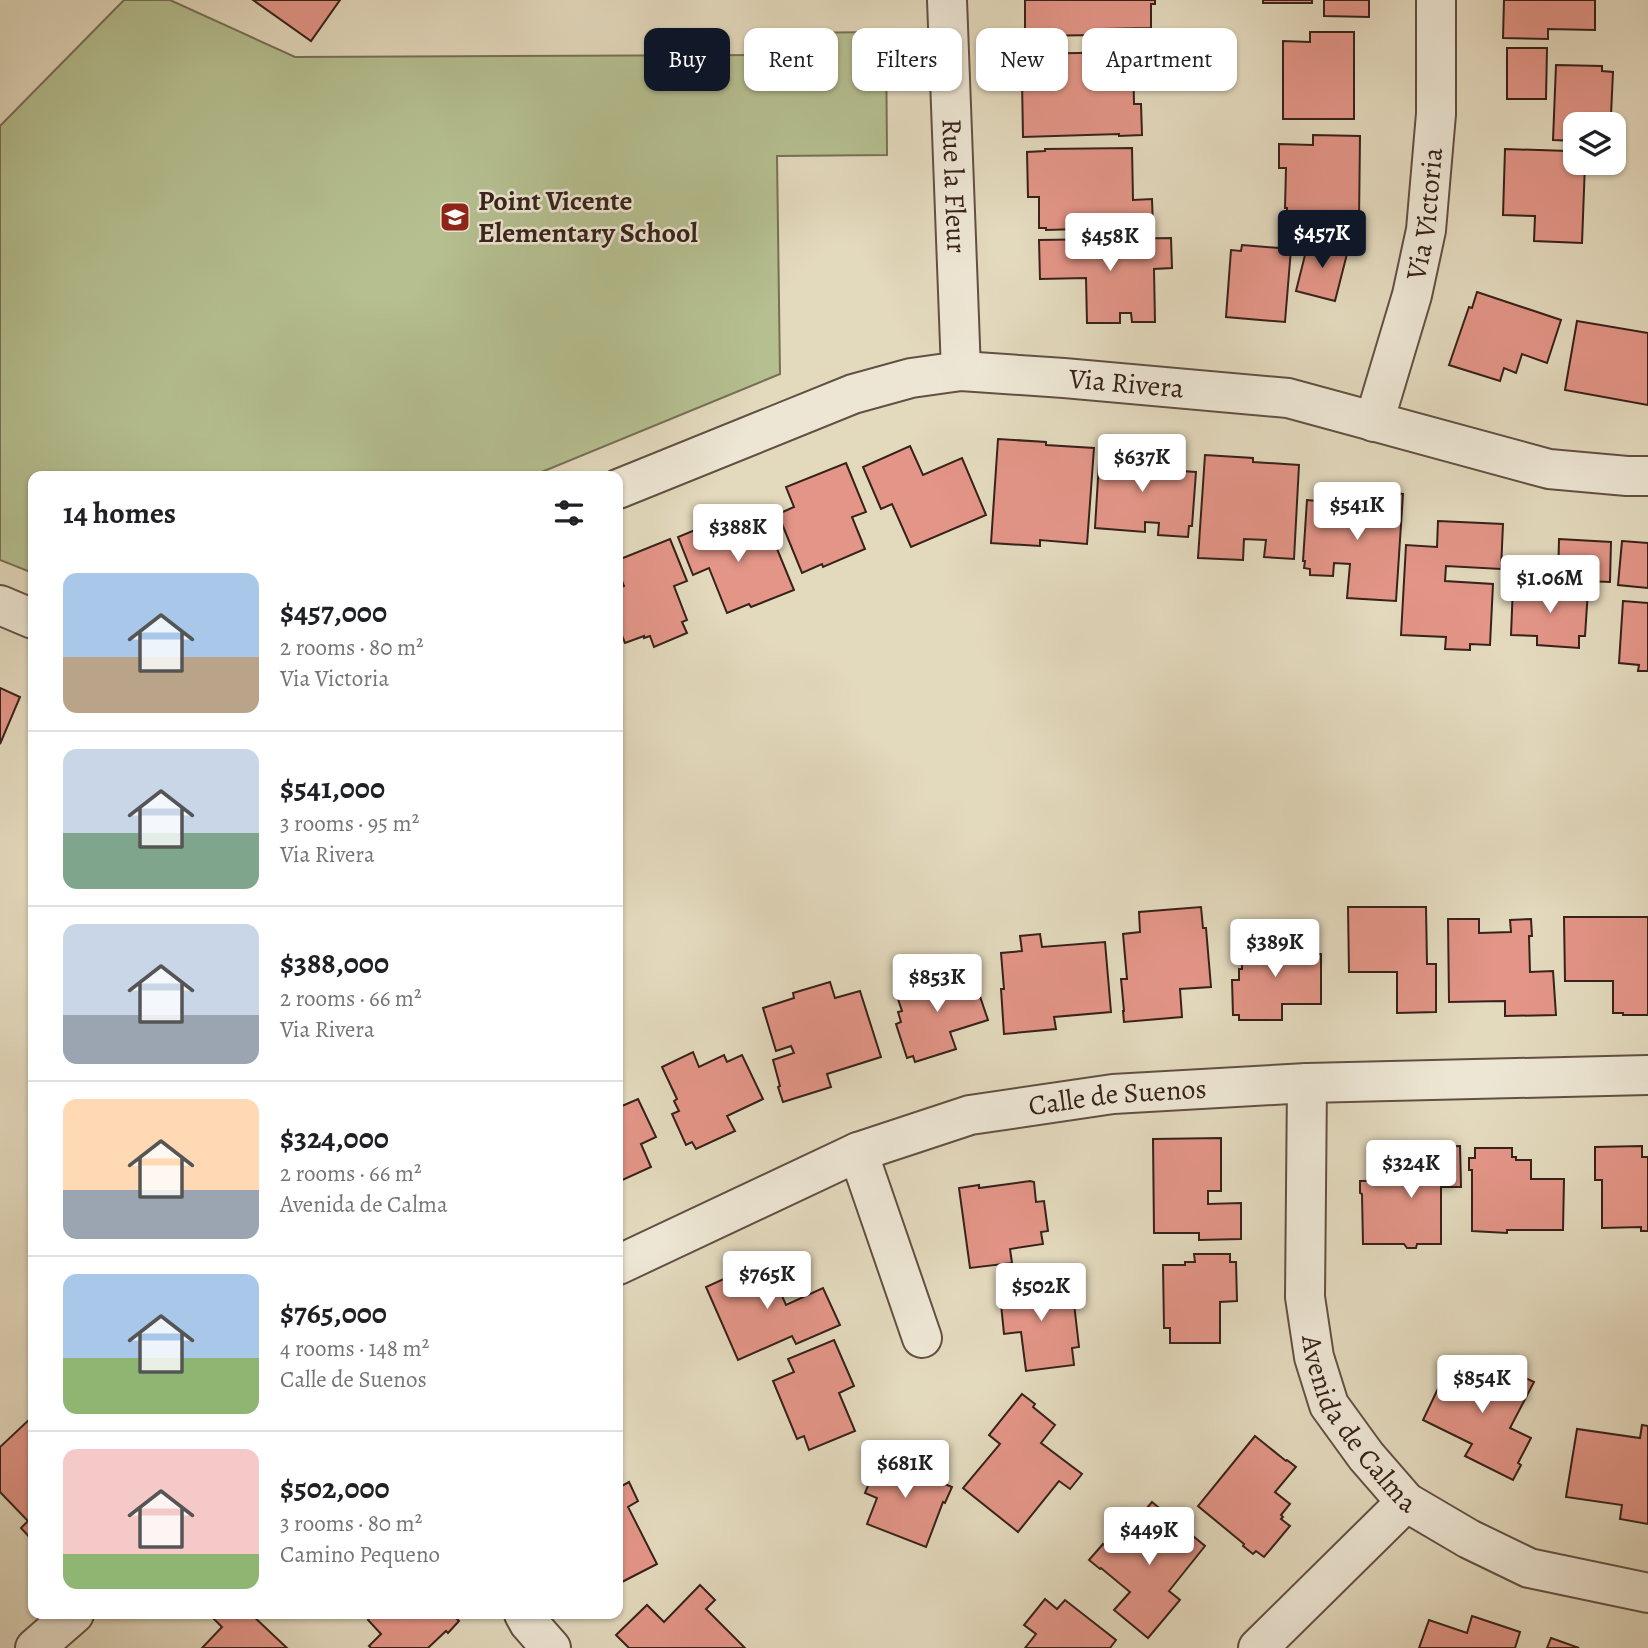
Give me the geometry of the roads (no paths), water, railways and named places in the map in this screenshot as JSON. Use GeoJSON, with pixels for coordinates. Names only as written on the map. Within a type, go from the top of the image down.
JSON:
{"type":"FeatureCollection","features":[{"type":"Feature","properties":{"kind":"street","name":"Rue la Fleur"},"geometry":{"type":"LineString","coordinates":[[947,0],[961,371]]}},
{"type":"Feature","properties":{"kind":"street","name":"Via Victoria"},"geometry":{"type":"LineString","coordinates":[[1374,422],[1412,295],[1426,230],[1436,114],[1436,0]]}},
{"type":"Feature","properties":{"kind":"street","name":"Via Rivera"},"geometry":{"type":"LineString","coordinates":[[623,487],[853,394],[911,378],[961,371],[1288,398],[1549,469],[1648,476]]}},
{"type":"Feature","properties":{"kind":"street"},"geometry":{"type":"LineString","coordinates":[[0,605],[28,617]]}},
{"type":"Feature","properties":{"kind":"street","name":"Calle de Suenos"},"geometry":{"type":"LineString","coordinates":[[623,1263],[858,1152],[971,1115],[1113,1094],[1307,1083],[1648,1075]]}},
{"type":"Feature","properties":{"kind":"street","name":"Avenida de Calma"},"geometry":{"type":"LineString","coordinates":[[1307,1083],[1305,1297],[1314,1357],[1329,1405],[1366,1456],[1406,1502],[1469,1539],[1530,1569],[1648,1593]]}},
{"type":"Feature","properties":{"kind":"street"},"geometry":{"type":"LineString","coordinates":[[858,1152],[922,1338]]}},
{"type":"Feature","properties":{"kind":"street"},"geometry":{"type":"LineString","coordinates":[[1258,1648],[1406,1502]]}},
{"type":"Feature","properties":{"kind":"street"},"geometry":{"type":"LineString","coordinates":[[35,1648],[68,1619]]}},
{"type":"Feature","properties":{"kind":"street"},"geometry":{"type":"LineString","coordinates":[[527,1619],[551,1648]]}},
{"type":"Feature","properties":{"kind":"place","name":"Point Vicente Elementary School"},"geometry":{"type":"Point","coordinates":[455,217]}}]}
